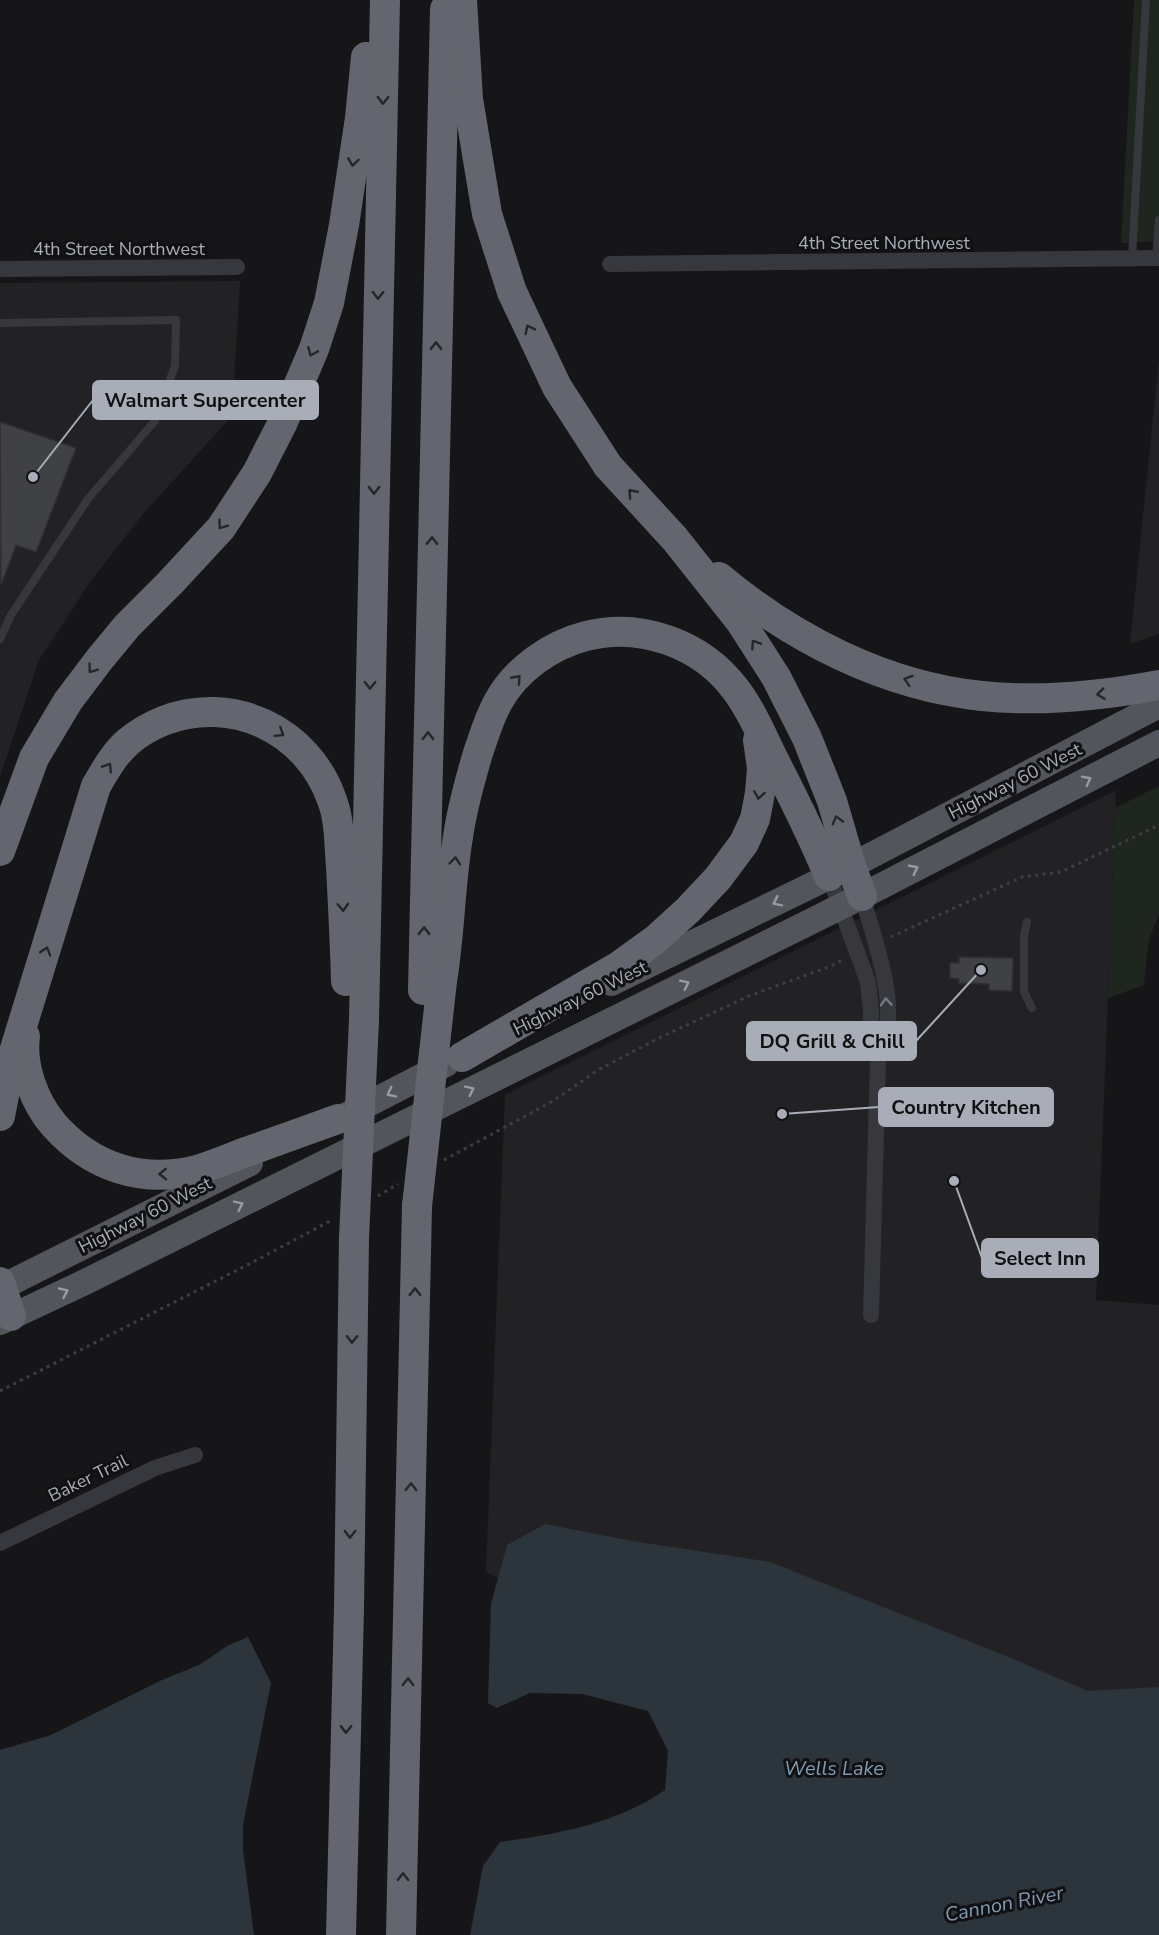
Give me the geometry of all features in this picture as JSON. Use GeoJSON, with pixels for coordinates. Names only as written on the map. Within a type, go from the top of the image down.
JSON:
{"type":"FeatureCollection","features":[{"type":"Feature","properties":{"kind":"highway"},"geometry":{"type":"LineString","coordinates":[[0,851],[34,758],[68,701],[127,626],[221,528],[257,472],[282,424],[314,349],[329,303],[344,225],[358,129],[372,0]]}},
{"type":"Feature","properties":{"kind":"highway"},"geometry":{"type":"LineString","coordinates":[[341,1935],[349,1608],[345,1228],[356,1023],[385,0]]}},
{"type":"Feature","properties":{"kind":"highway"},"geometry":{"type":"LineString","coordinates":[[401,1935],[407,1195],[432,985],[445,0]]}},
{"type":"Feature","properties":{"kind":"highway"},"geometry":{"type":"LineString","coordinates":[[462,0],[468,99],[487,214],[512,292],[557,387],[608,466],[675,540],[740,621],[776,677],[811,748],[832,801],[840,871]]}},
{"type":"Feature","properties":{"kind":"highway"},"geometry":{"type":"LineString","coordinates":[[675,540],[737,592],[809,640],[867,668],[932,688],[981,696],[1025,698],[1080,696],[1159,685]]}},
{"type":"Feature","properties":{"kind":"highway"},"geometry":{"type":"LineString","coordinates":[[432,985],[447,953],[458,837],[469,783],[498,701],[517,677],[540,656],[568,641],[599,633],[631,631],[661,637],[689,649],[715,667],[736,690],[752,717],[782,776],[840,871],[851,901]]}},
{"type":"Feature","properties":{"kind":"highway"},"geometry":{"type":"LineString","coordinates":[[0,1116],[10,1065],[96,786],[110,762],[128,742],[152,726],[178,716],[205,711],[233,714],[259,721],[284,734],[305,753],[325,784],[333,801],[338,828],[344,928],[356,1023]]}},
{"type":"Feature","properties":{"kind":"highway"},"geometry":{"type":"LineString","coordinates":[[462,1057],[619,966],[655,940],[718,878],[744,843],[755,819],[762,768],[759,742],[752,717]]}},
{"type":"Feature","properties":{"kind":"highway"},"geometry":{"type":"LineString","coordinates":[[28,1006],[24,1041],[26,1063],[34,1091],[46,1116],[65,1138],[88,1156],[114,1168],[142,1174],[171,1175],[198,1169],[339,1119]]}},
{"type":"Feature","properties":{"kind":"highway"},"geometry":{"type":"LineString","coordinates":[[0,1286],[6,1319]]}},
{"type":"Feature","properties":{"kind":"main road","name":"Highway 60 West"},"geometry":{"type":"LineString","coordinates":[[0,1286],[840,871],[1159,705]]}},
{"type":"Feature","properties":{"kind":"main road","name":"Highway 60 West"},"geometry":{"type":"LineString","coordinates":[[6,1319],[83,1283],[851,901],[1159,743]]}},
{"type":"Feature","properties":{"kind":"street","name":"4th Street Northwest"},"geometry":{"type":"LineString","coordinates":[[610,264],[1158,258]]}},
{"type":"Feature","properties":{"kind":"street","name":"4th Street Northwest"},"geometry":{"type":"LineString","coordinates":[[0,269],[237,267]]}},
{"type":"Feature","properties":{"kind":"street"},"geometry":{"type":"LineString","coordinates":[[851,901],[876,944],[885,981],[887,1008],[886,1036],[878,1059],[871,1315]]}},
{"type":"Feature","properties":{"kind":"street"},"geometry":{"type":"LineString","coordinates":[[851,901],[857,952],[867,982],[871,1011],[870,1036],[878,1059]]}},
{"type":"Feature","properties":{"kind":"street","name":"Baker Trail"},"geometry":{"type":"LineString","coordinates":[[0,1543],[155,1468],[195,1455]]}},
{"type":"Feature","properties":{"kind":"lane"},"geometry":{"type":"LineString","coordinates":[[1132,260],[1146,0]]}},
{"type":"Feature","properties":{"kind":"lane"},"geometry":{"type":"LineString","coordinates":[[1158,258],[1159,220]]}},
{"type":"Feature","properties":{"kind":"lane"},"geometry":{"type":"LineString","coordinates":[[0,323],[176,320],[175,366],[154,422],[88,499],[11,615],[0,639]]}},
{"type":"Feature","properties":{"kind":"lane"},"geometry":{"type":"LineString","coordinates":[[1027,922],[1024,936],[1024,992],[1032,1008]]}},
{"type":"Feature","properties":{"kind":"path"},"geometry":{"type":"LineString","coordinates":[[876,944],[1022,877],[1061,872],[1159,825]]}},
{"type":"Feature","properties":{"kind":"path"},"geometry":{"type":"LineString","coordinates":[[439,1162],[553,1101],[598,1070],[659,1038],[749,996],[831,966],[857,952]]}},
{"type":"Feature","properties":{"kind":"path"},"geometry":{"type":"LineString","coordinates":[[377,1196],[407,1195]]}},
{"type":"Feature","properties":{"kind":"path"},"geometry":{"type":"LineString","coordinates":[[0,1391],[253,1262],[345,1228]]}},
{"type":"Feature","properties":{"kind":"shaded area"},"geometry":{"type":"Polygon","coordinates":[[[1134,0],[1159,0],[1159,241],[1121,243],[1134,0]]]}},
{"type":"Feature","properties":{"kind":"shaded area"},"geometry":{"type":"Polygon","coordinates":[[[240,281],[232,416],[143,514],[90,582],[39,660],[0,777],[0,283],[240,281]]]}},
{"type":"Feature","properties":{"kind":"shaded area"},"geometry":{"type":"Polygon","coordinates":[[[1159,359],[1159,634],[1130,644],[1159,359]]]}},
{"type":"Feature","properties":{"kind":"shaded area"},"geometry":{"type":"Polygon","coordinates":[[[1159,786],[1159,914],[1149,939],[1144,985],[1108,998],[1115,808],[1159,786]]]}},
{"type":"Feature","properties":{"kind":"shaded area"},"geometry":{"type":"Polygon","coordinates":[[[1116,790],[1096,1300],[1159,1305],[1159,1715],[758,1705],[486,1572],[505,1095],[1116,790]]]}},
{"type":"Feature","properties":{"kind":"water","name":"Wells Lake"},"geometry":{"type":"Polygon","coordinates":[[[545,1524],[632,1541],[770,1562],[1088,1691],[1159,1687],[1159,1935],[470,1935],[483,1866],[500,1842],[586,1826],[627,1811],[665,1790],[668,1751],[648,1711],[582,1694],[530,1693],[497,1708],[488,1703],[491,1604],[507,1545],[545,1524]]]}},
{"type":"Feature","properties":{"kind":"water"},"geometry":{"type":"Polygon","coordinates":[[[248,1637],[271,1683],[243,1825],[243,1850],[254,1935],[0,1935],[0,1750],[51,1735],[164,1679],[199,1665],[227,1646],[248,1637]]]}},
{"type":"Feature","properties":{"kind":"building"},"geometry":{"type":"Polygon","coordinates":[[[0,422],[76,448],[36,552],[16,545],[1,585],[0,422]]]}},
{"type":"Feature","properties":{"kind":"building"},"geometry":{"type":"Polygon","coordinates":[[[959,957],[1013,958],[1012,991],[989,990],[989,984],[959,983],[959,979],[950,978],[950,963],[959,963],[959,957]]]}},
{"type":"Feature","properties":{"kind":"place","name":"Walmart Supercenter"},"geometry":{"type":"Point","coordinates":[33,477]}},
{"type":"Feature","properties":{"kind":"place","name":"DQ Grill & Chill"},"geometry":{"type":"Point","coordinates":[981,970]}},
{"type":"Feature","properties":{"kind":"place","name":"Country Kitchen"},"geometry":{"type":"Point","coordinates":[782,1114]}},
{"type":"Feature","properties":{"kind":"place","name":"Select Inn"},"geometry":{"type":"Point","coordinates":[954,1181]}},
{"type":"Feature","properties":{"kind":"water label","name":"Cannon River"},"geometry":{"type":"Point","coordinates":[1004,1904]}}]}
